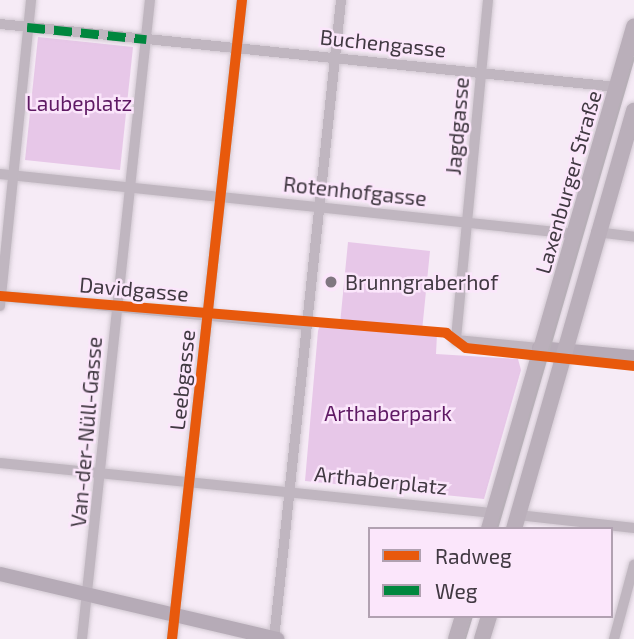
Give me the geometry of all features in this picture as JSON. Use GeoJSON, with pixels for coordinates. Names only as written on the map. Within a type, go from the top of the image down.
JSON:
{"type":"FeatureCollection","features":[{"type":"Feature","properties":{"kind":"main road","name":"Laxenburger Straße"},"geometry":{"type":"LineString","coordinates":[[539,348],[575,234],[634,27]]}},
{"type":"Feature","properties":{"kind":"main road","name":"Laxenburger Straße"},"geometry":{"type":"LineString","coordinates":[[566,348],[596,232],[634,111]]}},
{"type":"Feature","properties":{"kind":"main road"},"geometry":{"type":"LineString","coordinates":[[489,527],[539,348]]}},
{"type":"Feature","properties":{"kind":"main road"},"geometry":{"type":"LineString","coordinates":[[516,522],[566,348]]}},
{"type":"Feature","properties":{"kind":"main road"},"geometry":{"type":"LineString","coordinates":[[456,639],[462,618]]}},
{"type":"Feature","properties":{"kind":"main road"},"geometry":{"type":"LineString","coordinates":[[482,639],[488,618]]}},
{"type":"Feature","properties":{"kind":"street"},"geometry":{"type":"LineString","coordinates":[[0,299],[31,0]]}},
{"type":"Feature","properties":{"kind":"street"},"geometry":{"type":"LineString","coordinates":[[0,174],[131,186],[150,0]]}},
{"type":"Feature","properties":{"kind":"street","name":"Leebgasse"},"geometry":{"type":"LineString","coordinates":[[172,639],[177,617],[242,0]]}},
{"type":"Feature","properties":{"kind":"street","name":"Arthaberplatz"},"geometry":{"type":"LineString","coordinates":[[341,0],[305,325],[291,493],[493,513]]}},
{"type":"Feature","properties":{"kind":"street","name":"Jagdgasse"},"geometry":{"type":"LineString","coordinates":[[488,0],[456,340],[539,348]]}},
{"type":"Feature","properties":{"kind":"street"},"geometry":{"type":"LineString","coordinates":[[0,24],[146,39]]}},
{"type":"Feature","properties":{"kind":"street","name":"Buchengasse"},"geometry":{"type":"LineString","coordinates":[[146,39],[617,87]]}},
{"type":"Feature","properties":{"kind":"street","name":"Rotenhofgasse"},"geometry":{"type":"LineString","coordinates":[[131,186],[575,234]]}},
{"type":"Feature","properties":{"kind":"street","name":"Van-der-Nüll-Gasse"},"geometry":{"type":"LineString","coordinates":[[82,639],[91,596],[100,472],[131,186]]}},
{"type":"Feature","properties":{"kind":"street"},"geometry":{"type":"LineString","coordinates":[[596,232],[634,237]]}},
{"type":"Feature","properties":{"kind":"street","name":"Davidgasse"},"geometry":{"type":"LineString","coordinates":[[0,299],[208,314],[305,325]]}},
{"type":"Feature","properties":{"kind":"street"},"geometry":{"type":"LineString","coordinates":[[539,348],[566,348],[634,357]]}},
{"type":"Feature","properties":{"kind":"street"},"geometry":{"type":"LineString","coordinates":[[0,463],[291,493],[276,639],[0,574]]}},
{"type":"Feature","properties":{"kind":"street"},"geometry":{"type":"LineString","coordinates":[[516,522],[634,528]]}},
{"type":"Feature","properties":{"kind":"street"},"geometry":{"type":"LineString","coordinates":[[614,639],[634,565]]}},
{"type":"Feature","properties":{"kind":"green space","name":"Laubeplatz"},"geometry":{"type":"Polygon","coordinates":[[[38,37],[133,47],[120,170],[25,160],[38,37]]]}},
{"type":"Feature","properties":{"kind":"green space","name":"Arthaberpark"},"geometry":{"type":"Polygon","coordinates":[[[348,242],[430,251],[422,331],[437,334],[436,354],[518,359],[521,370],[484,499],[305,481],[318,331],[320,324],[340,324],[348,242]]]}},
{"type":"Feature","properties":{"kind":"tram line"},"geometry":{"type":"LineString","coordinates":[[498,527],[634,57]]}},
{"type":"Feature","properties":{"kind":"tram line"},"geometry":{"type":"LineString","coordinates":[[465,639],[471,618]]}},
{"type":"Feature","properties":{"kind":"marked path"},"geometry":{"type":"LineString","coordinates":[[27,27],[146,39]]}},
{"type":"Feature","properties":{"kind":"cycle path"},"geometry":{"type":"LineString","coordinates":[[172,639],[242,0]]}},
{"type":"Feature","properties":{"kind":"cycle path"},"geometry":{"type":"LineString","coordinates":[[0,296],[446,333],[466,348],[634,366]]}},
{"type":"Feature","properties":{"kind":"place","name":"Brunngraberhof"},"geometry":{"type":"Point","coordinates":[331,282]}}]}
